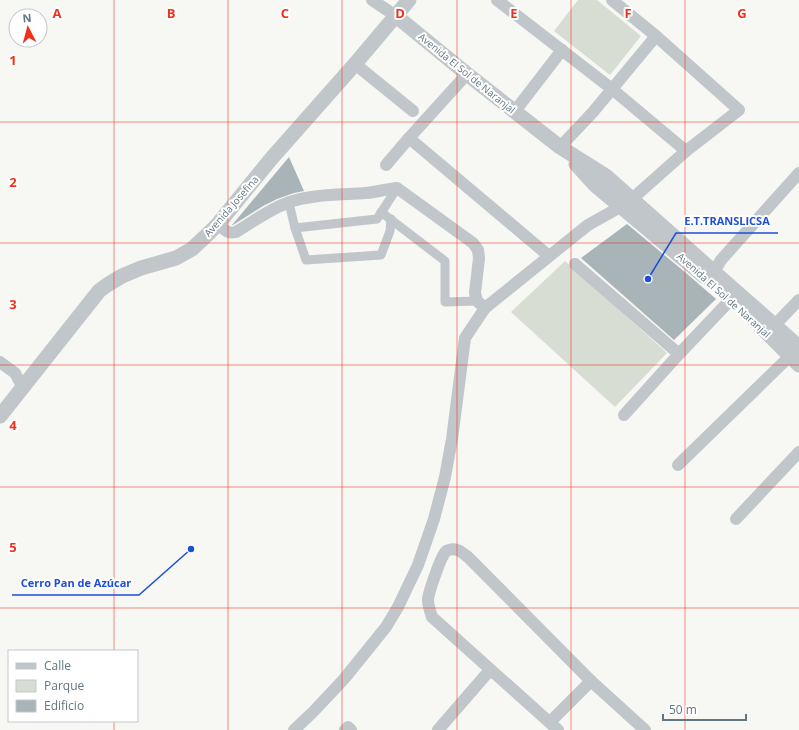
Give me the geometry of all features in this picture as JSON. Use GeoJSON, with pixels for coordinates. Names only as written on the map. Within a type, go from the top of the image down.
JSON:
{"type":"FeatureCollection","features":[{"type":"Feature","properties":{"kind":"street","name":"Avenida El Sol de Naranjal"},"geometry":{"type":"LineString","coordinates":[[372,0],[396,16],[560,147],[606,176],[627,203],[771,329],[796,356]]}},
{"type":"Feature","properties":{"kind":"street","name":"Avenida Josefina"},"geometry":{"type":"LineString","coordinates":[[0,416],[100,291],[122,276],[135,270],[176,258],[192,249],[218,224],[271,159],[409,0]]}},
{"type":"Feature","properties":{"kind":"street"},"geometry":{"type":"LineString","coordinates":[[497,0],[612,89],[686,151]]}},
{"type":"Feature","properties":{"kind":"street"},"geometry":{"type":"LineString","coordinates":[[294,730],[344,679],[386,627],[398,607],[418,565],[434,519],[445,477],[452,439],[465,338],[481,304],[530,273],[588,225],[627,203],[686,151],[739,110],[656,36],[612,0]]}},
{"type":"Feature","properties":{"kind":"street"},"geometry":{"type":"LineString","coordinates":[[560,147],[593,112],[656,36]]}},
{"type":"Feature","properties":{"kind":"street"},"geometry":{"type":"LineString","coordinates":[[515,111],[562,50]]}},
{"type":"Feature","properties":{"kind":"street"},"geometry":{"type":"LineString","coordinates":[[355,64],[413,111]]}},
{"type":"Feature","properties":{"kind":"street"},"geometry":{"type":"LineString","coordinates":[[386,165],[467,74]]}},
{"type":"Feature","properties":{"kind":"street"},"geometry":{"type":"LineString","coordinates":[[409,138],[549,256]]}},
{"type":"Feature","properties":{"kind":"street"},"geometry":{"type":"LineString","coordinates":[[712,276],[721,260],[799,174]]}},
{"type":"Feature","properties":{"kind":"street"},"geometry":{"type":"LineString","coordinates":[[218,224],[226,231],[231,233],[236,232],[270,210],[289,203],[318,197],[368,193],[397,188],[473,243],[478,250],[479,258],[475,293],[481,304]]}},
{"type":"Feature","properties":{"kind":"street"},"geometry":{"type":"LineString","coordinates":[[295,228],[376,219],[397,188]]}},
{"type":"Feature","properties":{"kind":"street"},"geometry":{"type":"LineString","coordinates":[[289,203],[295,228],[306,260],[381,255],[390,231],[390,219]]}},
{"type":"Feature","properties":{"kind":"street"},"geometry":{"type":"LineString","coordinates":[[381,212],[445,261],[445,302],[481,304]]}},
{"type":"Feature","properties":{"kind":"street"},"geometry":{"type":"LineString","coordinates":[[574,264],[680,354]]}},
{"type":"Feature","properties":{"kind":"street"},"geometry":{"type":"LineString","coordinates":[[624,415],[734,296]]}},
{"type":"Feature","properties":{"kind":"street"},"geometry":{"type":"LineString","coordinates":[[771,329],[799,300]]}},
{"type":"Feature","properties":{"kind":"street"},"geometry":{"type":"LineString","coordinates":[[678,465],[796,356]]}},
{"type":"Feature","properties":{"kind":"street"},"geometry":{"type":"LineString","coordinates":[[0,362],[14,373],[23,388]]}},
{"type":"Feature","properties":{"kind":"street"},"geometry":{"type":"LineString","coordinates":[[736,518],[799,452]]}},
{"type":"Feature","properties":{"kind":"street"},"geometry":{"type":"LineString","coordinates":[[591,681],[554,726],[432,617],[429,609],[428,598],[443,555],[447,551],[453,549],[461,551],[591,681],[645,730]]}},
{"type":"Feature","properties":{"kind":"street"},"geometry":{"type":"LineString","coordinates":[[443,728],[490,670]]}},
{"type":"Feature","properties":{"kind":"street"},"geometry":{"type":"LineString","coordinates":[[345,730],[348,727],[351,730]]}},
{"type":"Feature","properties":{"kind":"green space"},"geometry":{"type":"Polygon","coordinates":[[[578,0],[597,0],[641,36],[610,75],[554,31],[578,0]]]}},
{"type":"Feature","properties":{"kind":"green space"},"geometry":{"type":"Polygon","coordinates":[[[565,261],[667,353],[615,407],[511,312],[565,261]]]}},
{"type":"Feature","properties":{"kind":"building"},"geometry":{"type":"Polygon","coordinates":[[[289,157],[304,191],[277,199],[232,225],[289,157]]]}},
{"type":"Feature","properties":{"kind":"building"},"geometry":{"type":"Polygon","coordinates":[[[627,224],[716,299],[674,340],[581,258],[627,224]]]}},
{"type":"Feature","properties":{"kind":"place","name":"E.T.TRANSLICSA"},"geometry":{"type":"Point","coordinates":[648,279]}},
{"type":"Feature","properties":{"kind":"place","name":"Cerro Pan de Azúcar"},"geometry":{"type":"Point","coordinates":[191,549]}}]}
